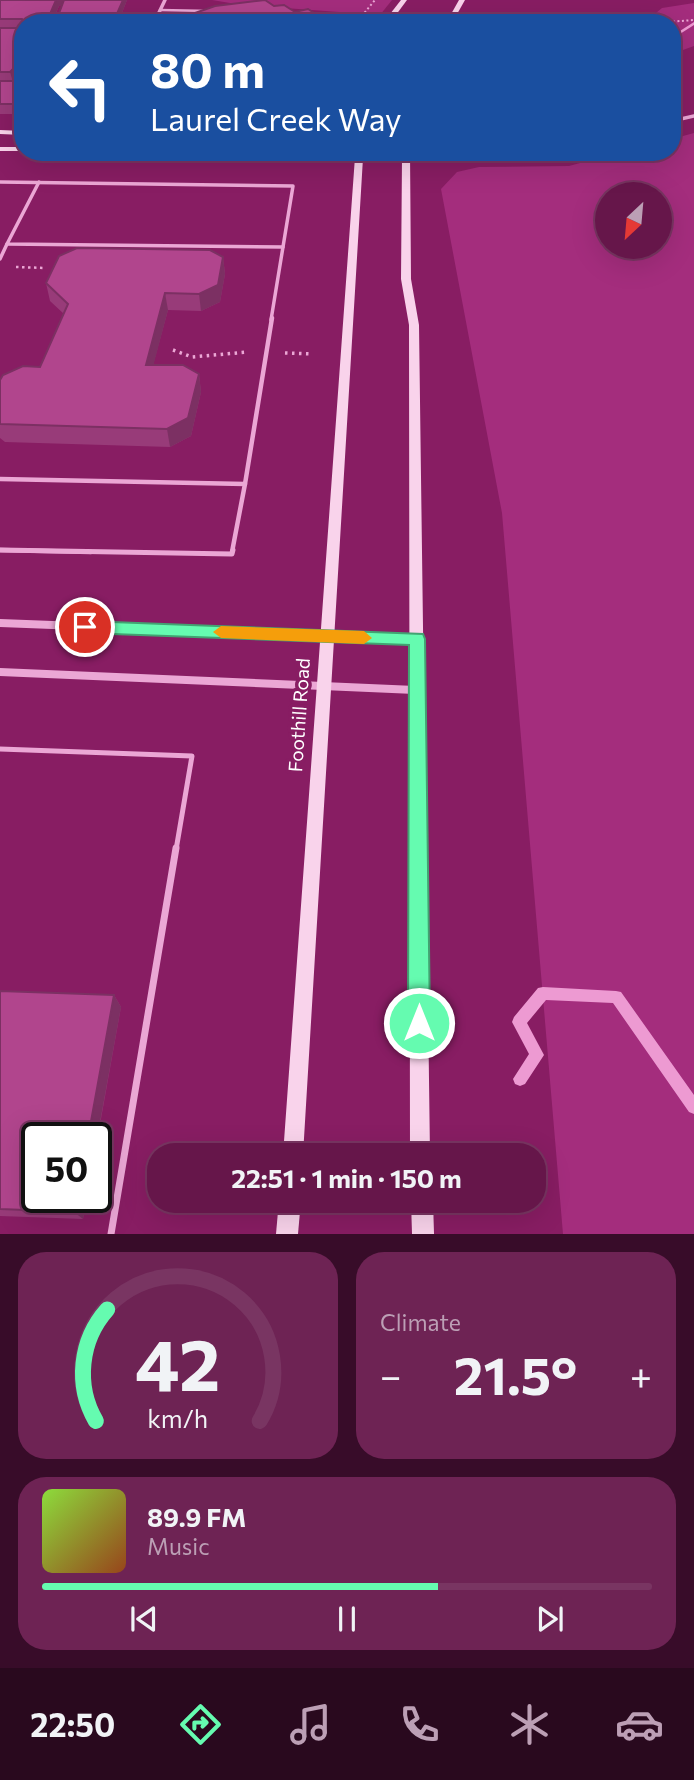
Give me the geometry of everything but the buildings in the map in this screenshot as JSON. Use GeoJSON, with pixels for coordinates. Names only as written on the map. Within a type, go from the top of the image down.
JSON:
{"type":"FeatureCollection","features":[{"type":"Feature","properties":{"kind":"main road"},"geometry":{"type":"LineString","coordinates":[[393,14],[404,0]]}},
{"type":"Feature","properties":{"kind":"main road"},"geometry":{"type":"LineString","coordinates":[[454,14],[462,0]]}},
{"type":"Feature","properties":{"kind":"main road","name":"Foothill Road"},"geometry":{"type":"LineString","coordinates":[[294,1143],[359,161]]}},
{"type":"Feature","properties":{"kind":"main road"},"geometry":{"type":"LineString","coordinates":[[406,161],[406,279],[414,325],[420,1143]]}},
{"type":"Feature","properties":{"kind":"main road"},"geometry":{"type":"LineString","coordinates":[[287,1234],[288,1213]]}},
{"type":"Feature","properties":{"kind":"main road"},"geometry":{"type":"LineString","coordinates":[[422,1213],[423,1234]]}},
{"type":"Feature","properties":{"kind":"street"},"geometry":{"type":"LineString","coordinates":[[158,14],[165,0]]}},
{"type":"Feature","properties":{"kind":"street"},"geometry":{"type":"LineString","coordinates":[[0,623],[417,639]]}},
{"type":"Feature","properties":{"kind":"street"},"geometry":{"type":"LineString","coordinates":[[0,672],[415,690]]}},
{"type":"Feature","properties":{"kind":"lane"},"geometry":{"type":"LineString","coordinates":[[160,10],[216,11]]}},
{"type":"Feature","properties":{"kind":"lane"},"geometry":{"type":"LineString","coordinates":[[0,181],[293,186],[232,554],[0,550]]}},
{"type":"Feature","properties":{"kind":"lane"},"geometry":{"type":"LineString","coordinates":[[0,259],[39,182]]}},
{"type":"Feature","properties":{"kind":"lane"},"geometry":{"type":"LineString","coordinates":[[7,244],[283,247]]}},
{"type":"Feature","properties":{"kind":"lane"},"geometry":{"type":"LineString","coordinates":[[0,479],[245,484]]}},
{"type":"Feature","properties":{"kind":"lane"},"geometry":{"type":"LineString","coordinates":[[0,749],[192,756],[111,1234]]}},
{"type":"Feature","properties":{"kind":"path"},"geometry":{"type":"LineString","coordinates":[[364,14],[375,0]]}},
{"type":"Feature","properties":{"kind":"path"},"geometry":{"type":"LineString","coordinates":[[455,11],[468,14]]}},
{"type":"Feature","properties":{"kind":"path"},"geometry":{"type":"LineString","coordinates":[[173,350],[192,357],[244,352],[312,354]]}},
{"type":"Feature","properties":{"kind":"shaded area"},"geometry":{"type":"Polygon","coordinates":[[[212,0],[392,0],[381,14],[242,5],[212,0]]]}},
{"type":"Feature","properties":{"kind":"shaded area"},"geometry":{"type":"Polygon","coordinates":[[[694,3],[694,46],[681,51],[681,14],[655,14],[662,8],[694,3]]]}},
{"type":"Feature","properties":{"kind":"shaded area"},"geometry":{"type":"Polygon","coordinates":[[[694,133],[694,1234],[563,1234],[502,513],[441,189],[457,172],[479,167],[569,166],[588,161],[681,161],[681,137],[694,133]]]}},
{"type":"Feature","properties":{"kind":"waterway"},"geometry":{"type":"LineString","coordinates":[[681,32],[694,23]]}},
{"type":"Feature","properties":{"kind":"waterway"},"geometry":{"type":"LineString","coordinates":[[520,1079],[537,1055],[519,1022],[543,993],[616,997],[694,1107]]}},
{"type":"Feature","properties":{"kind":"slow traffic"},"geometry":{"type":"LineString","coordinates":[[221,632],[364,638]]}},
{"type":"Feature","properties":{"kind":"route"},"geometry":{"type":"LineString","coordinates":[[85,627],[417,639],[415,690],[419,1023]]}}]}
